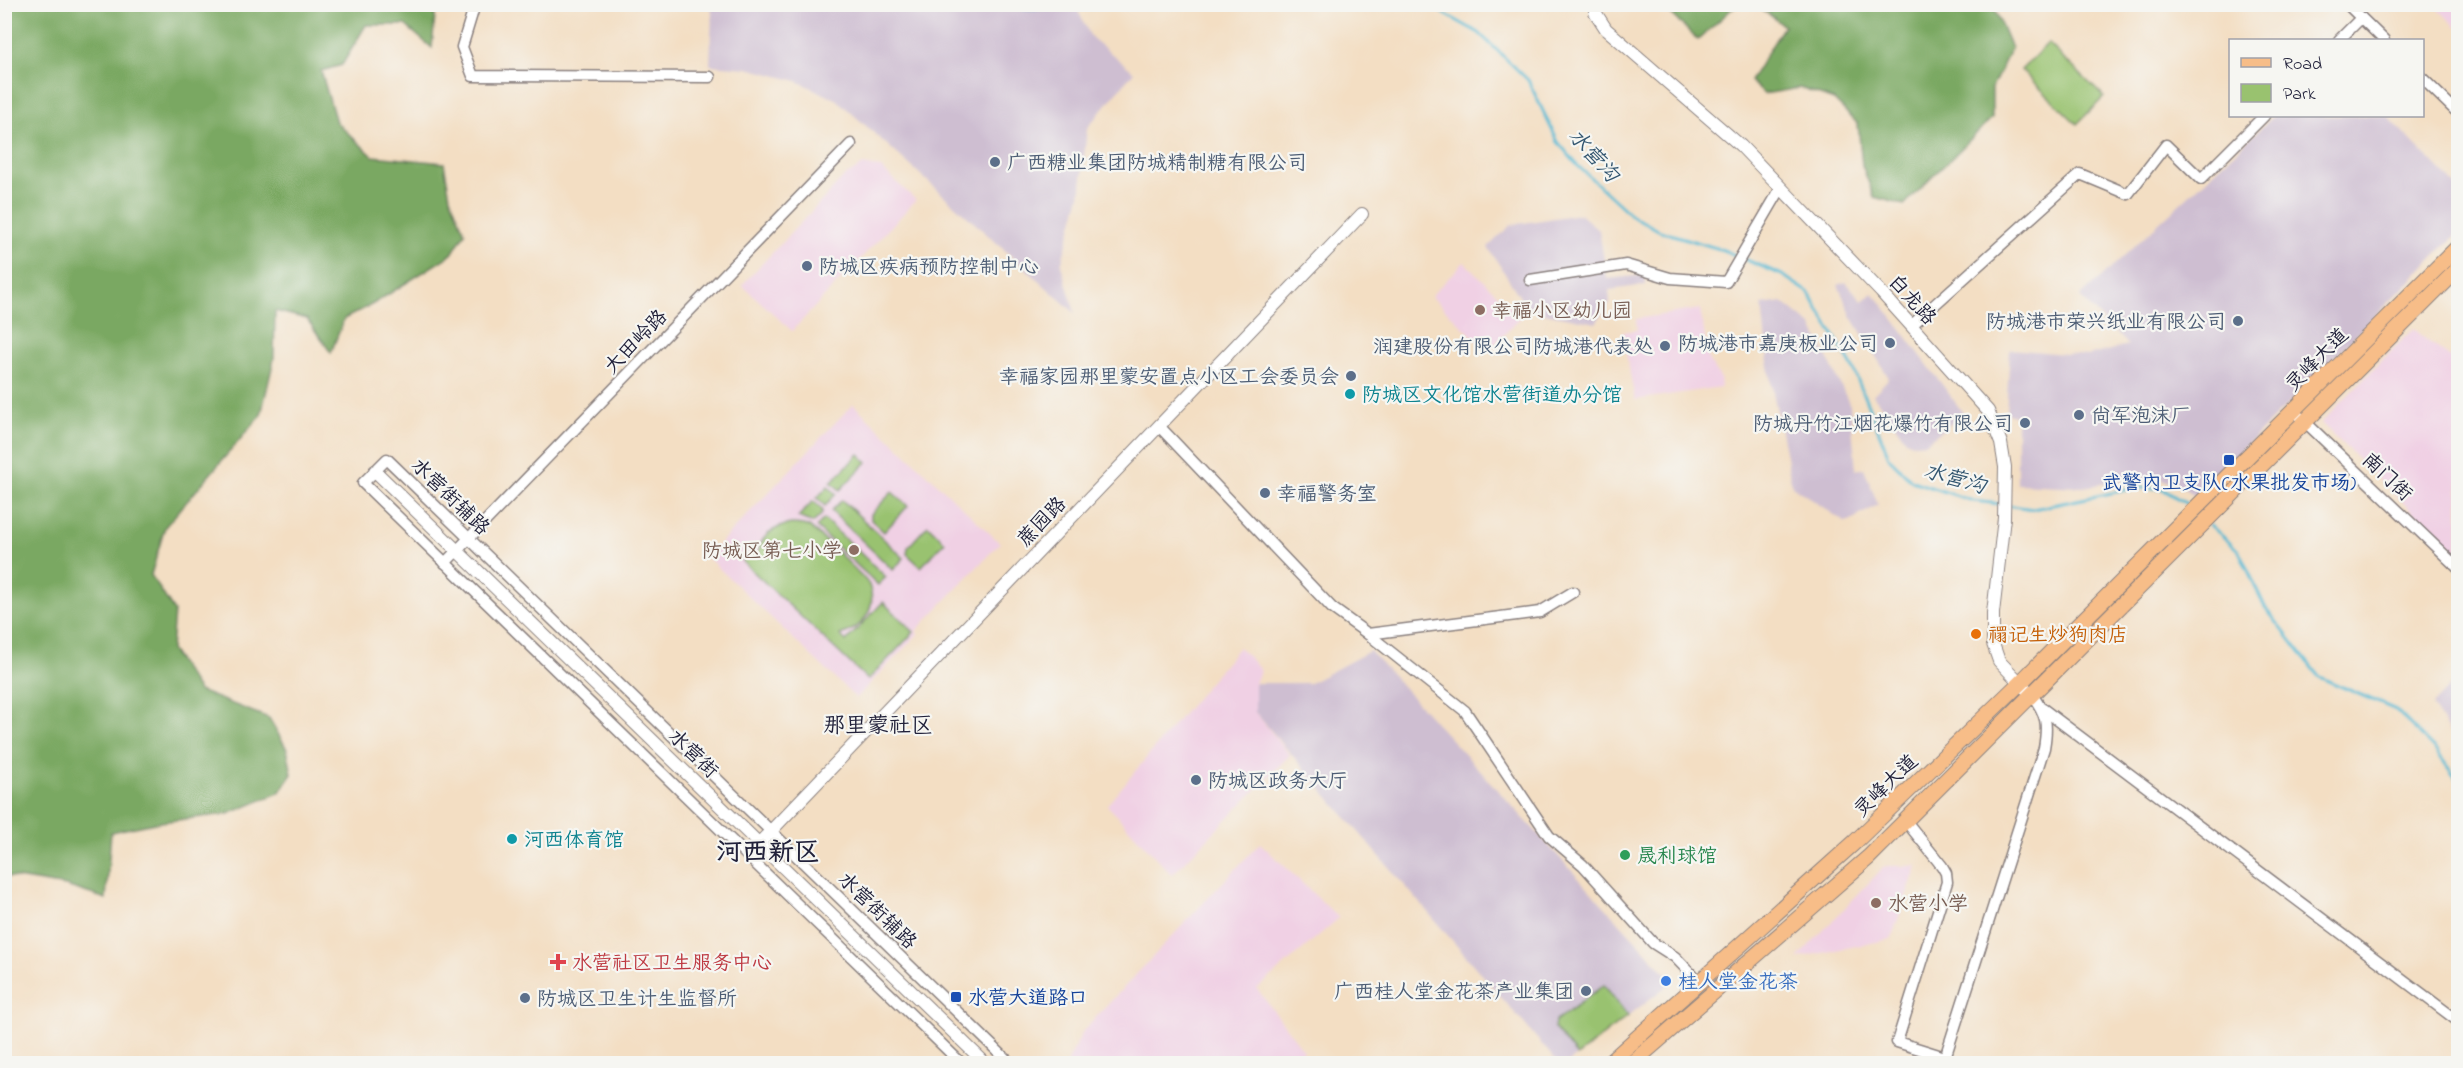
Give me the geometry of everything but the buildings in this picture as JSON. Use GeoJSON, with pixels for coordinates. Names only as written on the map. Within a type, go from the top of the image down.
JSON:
{"type":"FeatureCollection","features":[{"type":"Feature","properties":{"kind":"main road","name":"灵峰大道"},"geometry":{"type":"LineString","coordinates":[[1608,1064],[1855,842],[2020,683],[2458,247]]}},
{"type":"Feature","properties":{"kind":"main road","name":"灵峰大道"},"geometry":{"type":"LineString","coordinates":[[1631,1064],[1869,857],[2458,269]]}},
{"type":"Feature","properties":{"kind":"street"},"geometry":{"type":"LineString","coordinates":[[475,4],[462,47],[473,76],[710,77]]}},
{"type":"Feature","properties":{"kind":"street","name":"白龙路"},"geometry":{"type":"LineString","coordinates":[[1598,4],[1596,12],[1606,29],[1741,146],[1912,326],[1988,411],[2001,442],[2005,480],[2004,518],[1993,613],[1993,644],[1999,662],[2032,695]]}},
{"type":"Feature","properties":{"kind":"street"},"geometry":{"type":"LineString","coordinates":[[2347,4],[2383,39]]}},
{"type":"Feature","properties":{"kind":"street"},"geometry":{"type":"LineString","coordinates":[[2340,39],[2361,18]]}},
{"type":"Feature","properties":{"kind":"street"},"geometry":{"type":"LineString","coordinates":[[2424,80],[2458,113]]}},
{"type":"Feature","properties":{"kind":"street"},"geometry":{"type":"LineString","coordinates":[[1912,326],[2080,174],[2128,194],[2166,145],[2201,179],[2263,117]]}},
{"type":"Feature","properties":{"kind":"street","name":"大田岭路"},"geometry":{"type":"LineString","coordinates":[[446,563],[851,144]]}},
{"type":"Feature","properties":{"kind":"street"},"geometry":{"type":"LineString","coordinates":[[1530,280],[1626,265],[1670,278],[1726,282],[1781,188]]}},
{"type":"Feature","properties":{"kind":"street","name":"蔗园路"},"geometry":{"type":"LineString","coordinates":[[748,855],[1362,214]]}},
{"type":"Feature","properties":{"kind":"street","name":"南门街"},"geometry":{"type":"LineString","coordinates":[[2294,411],[2458,568]]}},
{"type":"Feature","properties":{"kind":"street"},"geometry":{"type":"LineString","coordinates":[[1159,426],[1332,608],[1465,711],[1549,836],[1583,865],[1653,943],[1676,957],[1700,983]]}},
{"type":"Feature","properties":{"kind":"street","name":"水营街辅路"},"geometry":{"type":"LineString","coordinates":[[375,471],[387,459],[1011,1064]]}},
{"type":"Feature","properties":{"kind":"street"},"geometry":{"type":"LineString","coordinates":[[375,471],[363,483],[962,1064]]}},
{"type":"Feature","properties":{"kind":"street","name":"水营街"},"geometry":{"type":"LineString","coordinates":[[375,471],[986,1064]]}},
{"type":"Feature","properties":{"kind":"street"},"geometry":{"type":"LineString","coordinates":[[1368,634],[1540,612],[1573,592]]}},
{"type":"Feature","properties":{"kind":"street"},"geometry":{"type":"LineString","coordinates":[[2032,695],[2043,709],[2458,1021]]}},
{"type":"Feature","properties":{"kind":"street"},"geometry":{"type":"LineString","coordinates":[[1905,820],[1942,866],[1947,882],[1897,1042],[1944,1060],[2044,748],[2047,727],[2043,709]]}},
{"type":"Feature","properties":{"kind":"shaded area","name":"广西糖业集团防城精制糖有限公司"},"geometry":{"type":"Polygon","coordinates":[[[708,5],[1075,5],[1091,37],[1134,72],[1087,128],[1080,196],[1061,265],[1075,313],[837,100],[797,81],[747,68],[710,65],[712,11],[708,5]]]}},
{"type":"Feature","properties":{"kind":"shaded area"},"geometry":{"type":"Polygon","coordinates":[[[2434,5],[2458,5],[2458,28],[2434,5]]]}},
{"type":"Feature","properties":{"kind":"shaded area","name":"防城港市荣兴纸业有限公司"},"geometry":{"type":"Polygon","coordinates":[[[2273,117],[2388,117],[2458,188],[2458,233],[2196,496],[2183,487],[2153,476],[2083,487],[2017,484],[2017,417],[2006,413],[2010,349],[2088,356],[2128,345],[2080,297],[2273,117]]]}},
{"type":"Feature","properties":{"kind":"shaded area","name":"防城区疾病预防控制中心"},"geometry":{"type":"Polygon","coordinates":[[[863,165],[881,168],[916,200],[792,331],[742,285],[845,176],[863,165]]]}},
{"type":"Feature","properties":{"kind":"shaded area"},"geometry":{"type":"Polygon","coordinates":[[[1580,214],[1599,230],[1607,279],[1645,275],[1646,285],[1609,290],[1610,302],[1596,323],[1528,310],[1488,247],[1511,225],[1580,214]]]}},
{"type":"Feature","properties":{"kind":"shaded area","name":"幸福小区幼儿园"},"geometry":{"type":"Polygon","coordinates":[[[1464,262],[1521,317],[1488,351],[1431,296],[1464,262]]]}},
{"type":"Feature","properties":{"kind":"shaded area","name":"防城港市嘉庚板业公司"},"geometry":{"type":"Polygon","coordinates":[[[1846,282],[1862,301],[1873,293],[1964,414],[1925,443],[1915,444],[1906,440],[1873,395],[1889,378],[1852,317],[1838,285],[1846,282]]]}},
{"type":"Feature","properties":{"kind":"shaded area"},"geometry":{"type":"Polygon","coordinates":[[[1782,302],[1812,326],[1850,405],[1856,470],[1864,468],[1878,505],[1846,523],[1792,486],[1769,372],[1762,305],[1782,302]]]}},
{"type":"Feature","properties":{"kind":"shaded area","name":"润建股份有限公司防城港代表处"},"geometry":{"type":"Polygon","coordinates":[[[1700,309],[1709,361],[1720,377],[1721,387],[1635,400],[1622,332],[1637,330],[1636,319],[1700,309]]]}},
{"type":"Feature","properties":{"kind":"shaded area"},"geometry":{"type":"Polygon","coordinates":[[[2414,328],[2458,363],[2458,556],[2321,423],[2414,328]]]}},
{"type":"Feature","properties":{"kind":"shaded area","name":"防城区第七小学"},"geometry":{"type":"Polygon","coordinates":[[[853,404],[1000,543],[916,631],[918,634],[856,698],[707,557],[853,404]]]}},
{"type":"Feature","properties":{"kind":"shaded area","name":"防城区政务大厅"},"geometry":{"type":"Polygon","coordinates":[[[1239,647],[1261,670],[1255,683],[1255,712],[1290,755],[1172,875],[1107,805],[1239,647]]]}},
{"type":"Feature","properties":{"kind":"shaded area","name":"广西桂人堂金花茶产业集团"},"geometry":{"type":"Polygon","coordinates":[[[1370,651],[1673,981],[1568,1063],[1558,1063],[1255,712],[1255,683],[1310,683],[1370,651]]]}},
{"type":"Feature","properties":{"kind":"shaded area"},"geometry":{"type":"Polygon","coordinates":[[[2458,678],[2458,745],[2432,705],[2458,678]]]}},
{"type":"Feature","properties":{"kind":"shaded area"},"geometry":{"type":"Polygon","coordinates":[[[1260,843],[1339,918],[1257,989],[1304,1051],[1288,1063],[1067,1063],[1083,1031],[1260,843]]]}},
{"type":"Feature","properties":{"kind":"shaded area","name":"水营小学"},"geometry":{"type":"Polygon","coordinates":[[[1917,866],[1891,939],[1797,958],[1883,868],[1917,866]]]}},
{"type":"Feature","properties":{"kind":"green space"},"geometry":{"type":"Polygon","coordinates":[[[5,4],[436,5],[432,48],[405,25],[366,25],[342,65],[321,71],[336,122],[373,156],[444,163],[450,197],[465,233],[452,254],[373,304],[344,319],[331,353],[307,319],[275,311],[274,359],[261,415],[165,527],[151,575],[174,611],[171,650],[199,691],[269,718],[287,749],[292,774],[279,793],[228,814],[160,822],[111,832],[106,899],[66,886],[5,876],[5,4]]]}},
{"type":"Feature","properties":{"kind":"green space"},"geometry":{"type":"Polygon","coordinates":[[[1661,5],[1736,5],[1698,40],[1661,5]]]}},
{"type":"Feature","properties":{"kind":"green space"},"geometry":{"type":"Polygon","coordinates":[[[1757,5],[1993,5],[2011,48],[1992,88],[1992,118],[1904,205],[1874,197],[1862,165],[1858,124],[1834,100],[1800,88],[1764,94],[1750,81],[1784,26],[1757,5]]]}},
{"type":"Feature","properties":{"kind":"green space"},"geometry":{"type":"Polygon","coordinates":[[[2048,43],[2104,97],[2077,124],[2021,70],[2048,43]]]}},
{"type":"Feature","properties":{"kind":"green space"},"geometry":{"type":"Polygon","coordinates":[[[859,454],[867,462],[840,490],[831,482],[859,454]]]}},
{"type":"Feature","properties":{"kind":"green space"},"geometry":{"type":"Polygon","coordinates":[[[828,486],[836,494],[825,506],[817,498],[828,486]]]}},
{"type":"Feature","properties":{"kind":"green space"},"geometry":{"type":"Polygon","coordinates":[[[892,492],[908,506],[884,532],[871,520],[871,514],[892,492]]]}},
{"type":"Feature","properties":{"kind":"green space"},"geometry":{"type":"Polygon","coordinates":[[[842,500],[904,558],[893,570],[831,511],[842,500]]]}},
{"type":"Feature","properties":{"kind":"green space"},"geometry":{"type":"Polygon","coordinates":[[[813,501],[822,509],[822,514],[813,523],[798,517],[813,501]]]}},
{"type":"Feature","properties":{"kind":"green space"},"geometry":{"type":"Polygon","coordinates":[[[824,519],[886,577],[878,585],[816,527],[824,519]]]}},
{"type":"Feature","properties":{"kind":"green space"},"geometry":{"type":"Polygon","coordinates":[[[791,524],[809,527],[851,565],[869,585],[870,609],[861,623],[840,635],[846,641],[883,602],[914,632],[868,680],[742,561],[752,552],[758,557],[760,544],[767,534],[791,524]]]}},
{"type":"Feature","properties":{"kind":"green space"},"geometry":{"type":"Polygon","coordinates":[[[928,525],[945,542],[921,567],[907,554],[908,547],[928,525]]]}},
{"type":"Feature","properties":{"kind":"green space"},"geometry":{"type":"Polygon","coordinates":[[[1604,985],[1628,1016],[1577,1056],[1554,1028],[1555,1022],[1604,985]]]}},
{"type":"Feature","properties":{"kind":"waterway","name":"水营沟"},"geometry":{"type":"LineString","coordinates":[[1016,4],[1022,8],[1094,8],[1103,4]]}},
{"type":"Feature","properties":{"kind":"waterway","name":"水营沟"},"geometry":{"type":"LineString","coordinates":[[1427,4],[1479,33],[1528,80],[1558,142],[1578,166],[1631,215],[1660,231],[1723,250],[1782,275],[1808,292],[1852,366],[1890,459],[1912,481],[1973,501],[2000,504]]}},
{"type":"Feature","properties":{"kind":"waterway","name":"水营沟"},"geometry":{"type":"LineString","coordinates":[[2006,505],[2033,509],[2136,488],[2161,488],[2190,506]]}},
{"type":"Feature","properties":{"kind":"waterway","name":"水营沟"},"geometry":{"type":"LineString","coordinates":[[2210,525],[2239,551],[2265,607],[2319,677],[2396,710],[2436,751],[2458,781]]}},
{"type":"Feature","properties":{"kind":"place","name":"广西糖业集团防城精制糖有限公司"},"geometry":{"type":"Point","coordinates":[995,162]}},
{"type":"Feature","properties":{"kind":"place","name":"防城区疾病预防控制中心"},"geometry":{"type":"Point","coordinates":[807,266]}},
{"type":"Feature","properties":{"kind":"place","name":"幸福小区幼儿园"},"geometry":{"type":"Point","coordinates":[1480,310]}},
{"type":"Feature","properties":{"kind":"place","name":"防城港市荣兴纸业有限公司"},"geometry":{"type":"Point","coordinates":[2238,321]}},
{"type":"Feature","properties":{"kind":"place","name":"防城港市嘉庚板业公司"},"geometry":{"type":"Point","coordinates":[1890,343]}},
{"type":"Feature","properties":{"kind":"place","name":"润建股份有限公司防城港代表处"},"geometry":{"type":"Point","coordinates":[1665,346]}},
{"type":"Feature","properties":{"kind":"place","name":"幸福家园那里蒙安置点小区工会委员会"},"geometry":{"type":"Point","coordinates":[1351,376]}},
{"type":"Feature","properties":{"kind":"place","name":"防城区文化馆水营街道办分馆"},"geometry":{"type":"Point","coordinates":[1350,394]}},
{"type":"Feature","properties":{"kind":"place","name":"尚军泡沫厂"},"geometry":{"type":"Point","coordinates":[2079,415]}},
{"type":"Feature","properties":{"kind":"place","name":"防城丹竹江烟花爆竹有限公司"},"geometry":{"type":"Point","coordinates":[2025,423]}},
{"type":"Feature","properties":{"kind":"place","name":"武警内卫支队(水果批发市场)"},"geometry":{"type":"Point","coordinates":[2229,460]}},
{"type":"Feature","properties":{"kind":"place","name":"幸福警务室"},"geometry":{"type":"Point","coordinates":[1265,493]}},
{"type":"Feature","properties":{"kind":"place","name":"防城区第七小学"},"geometry":{"type":"Point","coordinates":[854,550]}},
{"type":"Feature","properties":{"kind":"place","name":"禤记生炒狗肉店"},"geometry":{"type":"Point","coordinates":[1976,634]}},
{"type":"Feature","properties":{"kind":"place","name":"防城区政务大厅"},"geometry":{"type":"Point","coordinates":[1196,780]}},
{"type":"Feature","properties":{"kind":"place","name":"河西体育馆"},"geometry":{"type":"Point","coordinates":[512,839]}},
{"type":"Feature","properties":{"kind":"place","name":"晟利球馆"},"geometry":{"type":"Point","coordinates":[1625,855]}},
{"type":"Feature","properties":{"kind":"place","name":"水营小学"},"geometry":{"type":"Point","coordinates":[1876,903]}},
{"type":"Feature","properties":{"kind":"place","name":"水营社区卫生服务中心"},"geometry":{"type":"Point","coordinates":[558,962]}},
{"type":"Feature","properties":{"kind":"place","name":"桂人堂金花茶"},"geometry":{"type":"Point","coordinates":[1666,981]}},
{"type":"Feature","properties":{"kind":"place","name":"广西桂人堂金花茶产业集团"},"geometry":{"type":"Point","coordinates":[1586,991]}},
{"type":"Feature","properties":{"kind":"place","name":"水营大道路口"},"geometry":{"type":"Point","coordinates":[956,997]}},
{"type":"Feature","properties":{"kind":"place","name":"防城区卫生计生监督所"},"geometry":{"type":"Point","coordinates":[525,998]}},
{"type":"Feature","properties":{"kind":"district","name":"那里蒙社区"},"geometry":{"type":"Point","coordinates":[878,724]}},
{"type":"Feature","properties":{"kind":"district","name":"河西新区"},"geometry":{"type":"Point","coordinates":[768,851]}}]}
